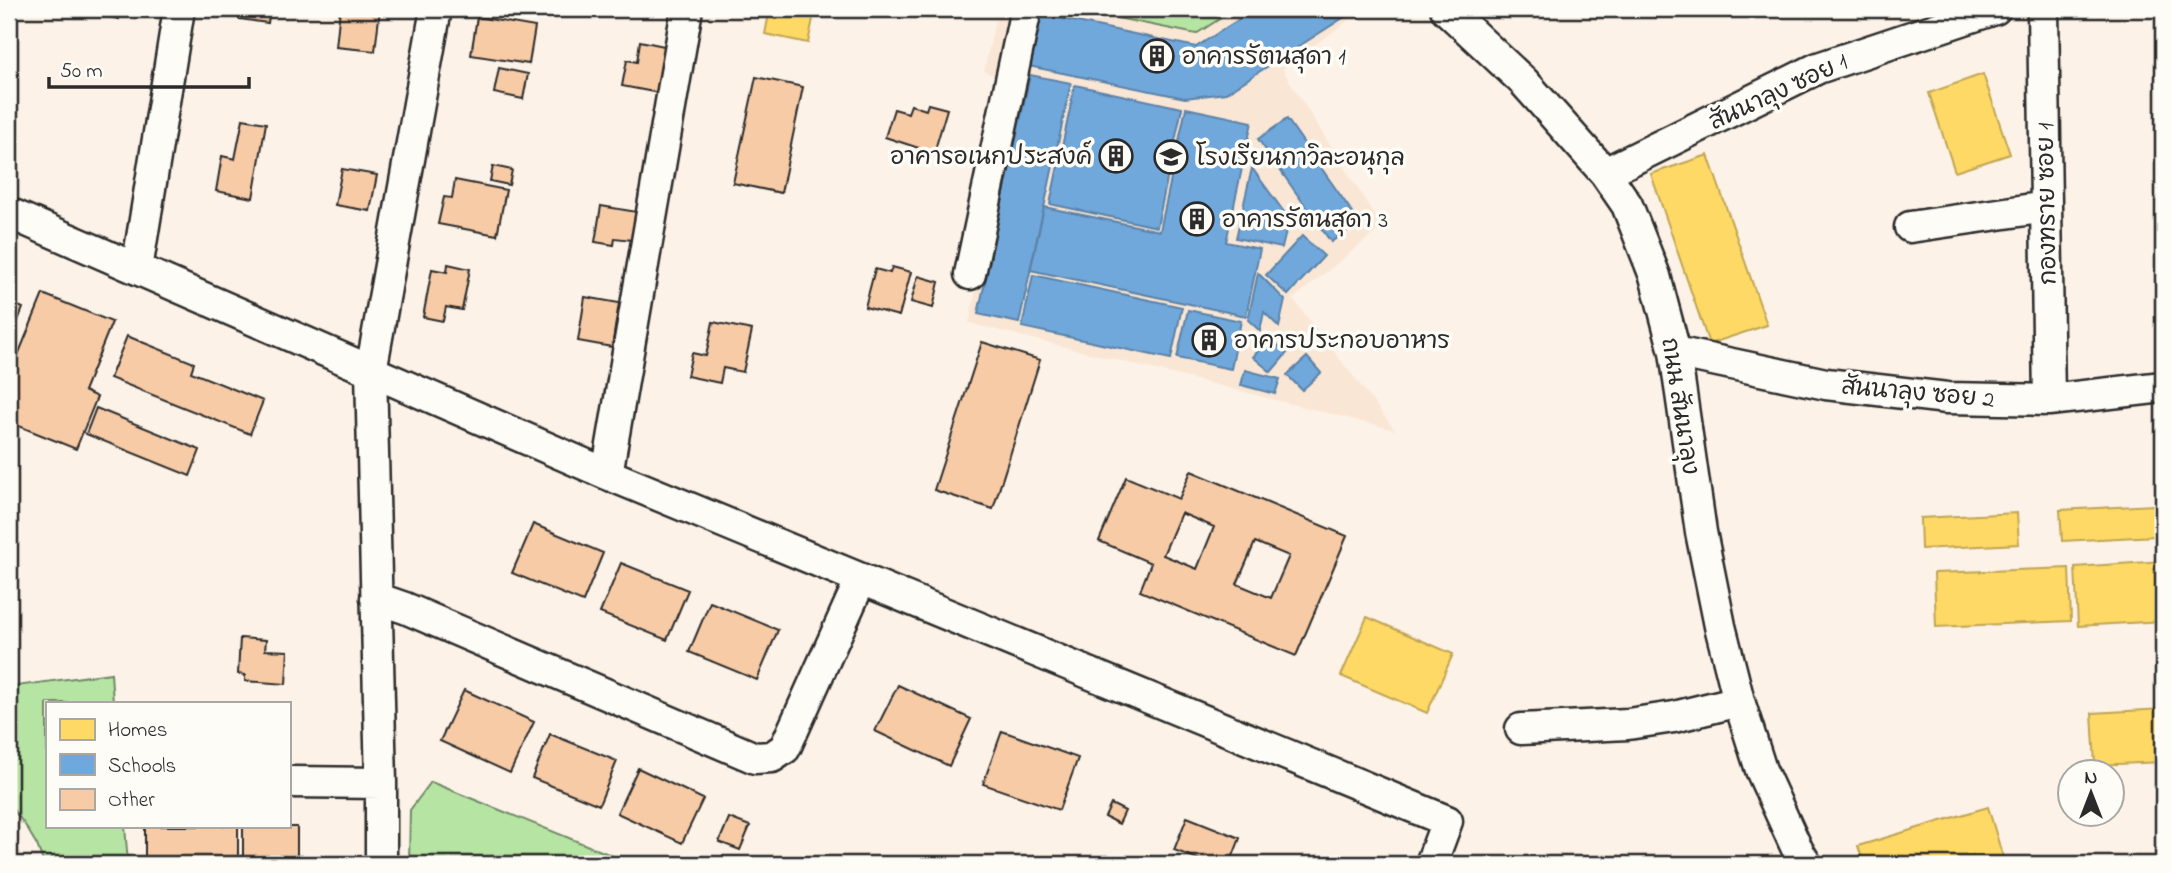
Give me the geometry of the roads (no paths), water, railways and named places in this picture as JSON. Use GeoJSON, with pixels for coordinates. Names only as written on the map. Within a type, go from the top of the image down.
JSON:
{"type":"FeatureCollection","features":[{"type":"Feature","properties":{"kind":"street"},"geometry":{"type":"LineString","coordinates":[[137,269],[178,9]]}},
{"type":"Feature","properties":{"kind":"street"},"geometry":{"type":"LineString","coordinates":[[381,864],[382,783],[371,371],[436,9]]}},
{"type":"Feature","properties":{"kind":"street"},"geometry":{"type":"LineString","coordinates":[[607,474],[687,9]]}},
{"type":"Feature","properties":{"kind":"street"},"geometry":{"type":"LineString","coordinates":[[970,274],[1026,9]]}},
{"type":"Feature","properties":{"kind":"street","name":"ถนน สันนาลุง"},"geometry":{"type":"LineString","coordinates":[[1446,9],[1524,82],[1605,173],[1627,205],[1655,276],[1675,352],[1701,532],[1739,701],[1761,770],[1806,864]]}},
{"type":"Feature","properties":{"kind":"street","name":"สันนาลุง ซอย 1"},"geometry":{"type":"LineString","coordinates":[[1605,173],[1818,68],[1995,9]]}},
{"type":"Feature","properties":{"kind":"street","name":"กองทราย ซอย 1"},"geometry":{"type":"LineString","coordinates":[[2043,9],[2049,400]]}},
{"type":"Feature","properties":{"kind":"street"},"geometry":{"type":"LineString","coordinates":[[1910,227],[2046,207]]}},
{"type":"Feature","properties":{"kind":"street"},"geometry":{"type":"LineString","coordinates":[[9,213],[607,474],[1447,821],[1431,864]]}},
{"type":"Feature","properties":{"kind":"street","name":"สันนาลุง ซอย 2"},"geometry":{"type":"LineString","coordinates":[[1675,352],[1826,384],[1947,398],[2049,400],[2163,387]]}},
{"type":"Feature","properties":{"kind":"street"},"geometry":{"type":"LineString","coordinates":[[376,598],[755,758],[772,757],[785,748],[861,579]]}},
{"type":"Feature","properties":{"kind":"street"},"geometry":{"type":"LineString","coordinates":[[1521,729],[1628,724],[1674,717],[1739,701]]}},
{"type":"Feature","properties":{"kind":"street"},"geometry":{"type":"LineString","coordinates":[[290,782],[382,783]]}},
{"type":"Feature","properties":{"kind":"place","name":"อาคารรัตนสุดา 1"},"geometry":{"type":"Point","coordinates":[1157,56]}},
{"type":"Feature","properties":{"kind":"place","name":"อาคารอเนกประสงค์"},"geometry":{"type":"Point","coordinates":[1116,156]}},
{"type":"Feature","properties":{"kind":"place","name":"โรงเรียนกาวิละอนุกุล"},"geometry":{"type":"Point","coordinates":[1171,157]}},
{"type":"Feature","properties":{"kind":"place","name":"อาคารรัตนสุดา 3"},"geometry":{"type":"Point","coordinates":[1197,219]}},
{"type":"Feature","properties":{"kind":"place","name":"อาคารประกอบอาหาร"},"geometry":{"type":"Point","coordinates":[1209,340]}}]}
